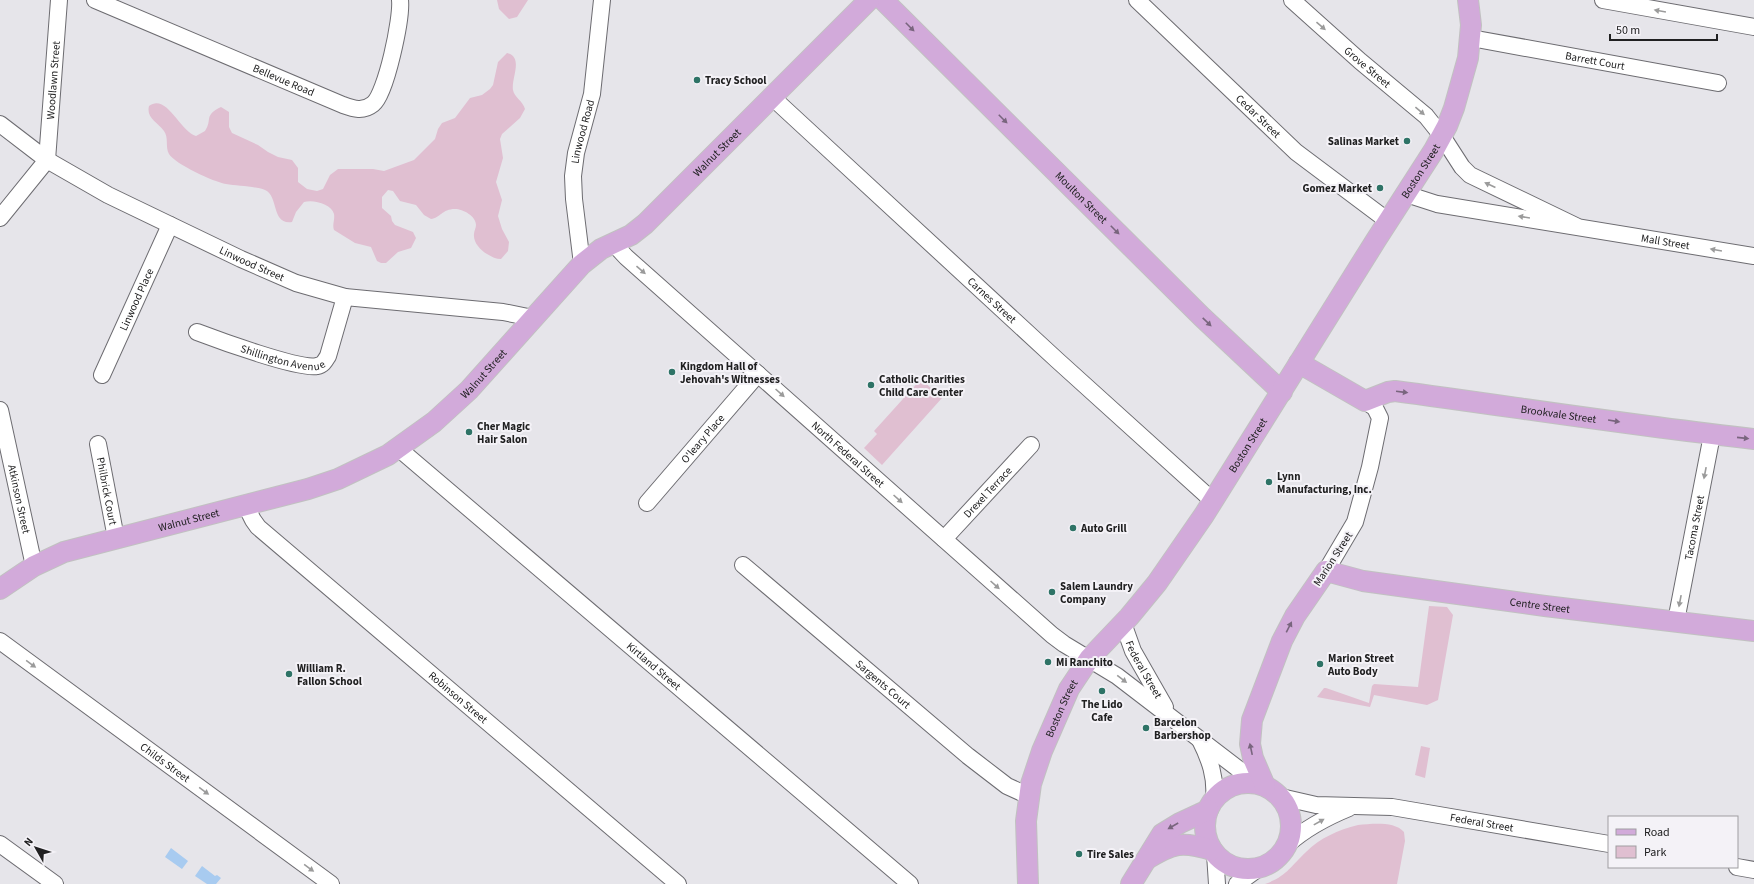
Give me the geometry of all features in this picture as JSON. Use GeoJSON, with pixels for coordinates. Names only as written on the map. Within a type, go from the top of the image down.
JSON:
{"type":"FeatureCollection","features":[{"type":"Feature","properties":{"kind":"main road","name":"Walnut Street"},"geometry":{"type":"LineString","coordinates":[[0,590],[34,566],[64,552],[295,493],[338,479],[398,448],[429,426],[457,402],[582,264],[597,252],[613,242],[631,235],[645,224],[773,98],[869,0]]}},
{"type":"Feature","properties":{"kind":"main road","name":"Moulton Street"},"geometry":{"type":"LineString","coordinates":[[883,0],[1197,312],[1282,392]]}},
{"type":"Feature","properties":{"kind":"main road","name":"Boston Street"},"geometry":{"type":"LineString","coordinates":[[1028,884],[1026,846],[1029,796],[1034,772],[1055,719],[1069,689],[1089,659],[1123,623],[1157,582],[1213,501],[1442,136],[1454,108],[1465,69],[1471,38],[1471,18],[1468,0]]}},
{"type":"Feature","properties":{"kind":"main road","name":"Marion Street"},"geometry":{"type":"LineString","coordinates":[[1299,363],[1365,401]]}},
{"type":"Feature","properties":{"kind":"main road","name":"Brookvale Street"},"geometry":{"type":"LineString","coordinates":[[1365,401],[1388,392],[1395,391],[1712,435],[1754,439]]}},
{"type":"Feature","properties":{"kind":"main road","name":"Marion Street"},"geometry":{"type":"LineString","coordinates":[[1262,785],[1250,744],[1252,720],[1295,616],[1326,571]]}},
{"type":"Feature","properties":{"kind":"main road","name":"Centre Street"},"geometry":{"type":"LineString","coordinates":[[1326,571],[1363,581],[1544,606],[1754,631]]}},
{"type":"Feature","properties":{"kind":"main road"},"geometry":{"type":"LineString","coordinates":[[1131,884],[1157,840],[1165,832],[1211,804],[1231,786],[1244,783],[1262,785],[1281,797],[1289,812],[1291,820],[1288,844],[1276,859],[1259,868],[1244,870],[1222,861],[1213,852],[1205,834],[1205,821],[1211,804]]}},
{"type":"Feature","properties":{"kind":"main road"},"geometry":{"type":"LineString","coordinates":[[1147,859],[1162,849],[1174,845],[1191,844],[1213,852]]}},
{"type":"Feature","properties":{"kind":"street","name":"Woodlawn Street"},"geometry":{"type":"LineString","coordinates":[[47,160],[60,0]]}},
{"type":"Feature","properties":{"kind":"street","name":"Bellevue Road"},"geometry":{"type":"LineString","coordinates":[[95,0],[358,110],[372,105],[382,90],[399,24],[400,0]]}},
{"type":"Feature","properties":{"kind":"street","name":"Linwood Road"},"geometry":{"type":"LineString","coordinates":[[582,264],[574,199],[573,176],[576,153],[592,94],[602,0]]}},
{"type":"Feature","properties":{"kind":"street","name":"Cedar Street"},"geometry":{"type":"LineString","coordinates":[[1137,0],[1291,148],[1388,221]]}},
{"type":"Feature","properties":{"kind":"street","name":"Grove Street"},"geometry":{"type":"LineString","coordinates":[[1292,0],[1354,56],[1426,116],[1442,136]]}},
{"type":"Feature","properties":{"kind":"street"},"geometry":{"type":"LineString","coordinates":[[1603,0],[1754,27]]}},
{"type":"Feature","properties":{"kind":"street","name":"Barrett Court"},"geometry":{"type":"LineString","coordinates":[[1471,38],[1718,83]]}},
{"type":"Feature","properties":{"kind":"street","name":"Carnes Street"},"geometry":{"type":"LineString","coordinates":[[773,98],[1127,424],[1213,501]]}},
{"type":"Feature","properties":{"kind":"street","name":"Linwood Street"},"geometry":{"type":"LineString","coordinates":[[0,124],[47,160],[108,195],[273,274],[313,289],[345,297],[503,312],[533,318]]}},
{"type":"Feature","properties":{"kind":"street","name":"Mall Street"},"geometry":{"type":"LineString","coordinates":[[1442,136],[1462,167],[1472,177],[1576,226]]}},
{"type":"Feature","properties":{"kind":"street"},"geometry":{"type":"LineString","coordinates":[[0,218],[47,160]]}},
{"type":"Feature","properties":{"kind":"street","name":"Mall Street"},"geometry":{"type":"LineString","coordinates":[[1406,194],[1437,204],[1754,256]]}},
{"type":"Feature","properties":{"kind":"street","name":"Linwood Place"},"geometry":{"type":"LineString","coordinates":[[102,375],[170,225]]}},
{"type":"Feature","properties":{"kind":"street","name":"North Federal Street"},"geometry":{"type":"LineString","coordinates":[[613,242],[626,257],[1052,635],[1089,659]]}},
{"type":"Feature","properties":{"kind":"street","name":"Shillington Avenue"},"geometry":{"type":"LineString","coordinates":[[197,332],[285,360],[308,366],[319,366],[324,363],[328,356],[345,297]]}},
{"type":"Feature","properties":{"kind":"street","name":"O'leary Place"},"geometry":{"type":"LineString","coordinates":[[647,503],[758,374]]}},
{"type":"Feature","properties":{"kind":"street","name":"Marion Street"},"geometry":{"type":"LineString","coordinates":[[1326,571],[1356,522],[1370,467],[1380,418],[1375,408],[1365,401]]}},
{"type":"Feature","properties":{"kind":"street","name":"Atkinson Street"},"geometry":{"type":"LineString","coordinates":[[0,410],[34,566]]}},
{"type":"Feature","properties":{"kind":"street","name":"Tacoma Street"},"geometry":{"type":"LineString","coordinates":[[1676,622],[1712,435]]}},
{"type":"Feature","properties":{"kind":"street","name":"Philbrick Court"},"geometry":{"type":"LineString","coordinates":[[98,444],[116,538]]}},
{"type":"Feature","properties":{"kind":"street","name":"Drexel Terrace"},"geometry":{"type":"LineString","coordinates":[[944,539],[1031,445]]}},
{"type":"Feature","properties":{"kind":"street","name":"Kirtland Street"},"geometry":{"type":"LineString","coordinates":[[398,448],[910,884]]}},
{"type":"Feature","properties":{"kind":"street","name":"Robinson Street"},"geometry":{"type":"LineString","coordinates":[[246,506],[252,520],[258,527],[678,884]]}},
{"type":"Feature","properties":{"kind":"street","name":"Sargents Court"},"geometry":{"type":"LineString","coordinates":[[743,565],[968,756],[1007,786],[1029,796]]}},
{"type":"Feature","properties":{"kind":"street","name":"Federal Street"},"geometry":{"type":"LineString","coordinates":[[1123,623],[1133,651],[1168,714]]}},
{"type":"Feature","properties":{"kind":"street","name":"Childs Street"},"geometry":{"type":"LineString","coordinates":[[0,641],[331,884]]}},
{"type":"Feature","properties":{"kind":"street","name":"Federal Street"},"geometry":{"type":"LineString","coordinates":[[1089,659],[1117,676],[1262,785]]}},
{"type":"Feature","properties":{"kind":"street","name":"Federal Street"},"geometry":{"type":"LineString","coordinates":[[1199,739],[1213,770],[1215,785],[1211,804]]}},
{"type":"Feature","properties":{"kind":"street","name":"Federal Street"},"geometry":{"type":"LineString","coordinates":[[1281,797],[1308,804],[1392,807],[1434,813],[1608,844]]}},
{"type":"Feature","properties":{"kind":"street","name":"Federal Street"},"geometry":{"type":"LineString","coordinates":[[1288,844],[1313,825],[1355,806]]}},
{"type":"Feature","properties":{"kind":"street"},"geometry":{"type":"LineString","coordinates":[[0,844],[55,884]]}},
{"type":"Feature","properties":{"kind":"street"},"geometry":{"type":"LineString","coordinates":[[1213,852],[1217,884]]}},
{"type":"Feature","properties":{"kind":"street"},"geometry":{"type":"LineString","coordinates":[[1738,867],[1754,870]]}},
{"type":"Feature","properties":{"kind":"street"},"geometry":{"type":"LineString","coordinates":[[1236,884],[1259,868]]}},
{"type":"Feature","properties":{"kind":"green space"},"geometry":{"type":"Polygon","coordinates":[[[497,0],[528,0],[517,17],[509,19],[499,9],[497,0]]]}},
{"type":"Feature","properties":{"kind":"green space"},"geometry":{"type":"Polygon","coordinates":[[[507,53],[512,55],[515,59],[516,68],[513,90],[525,109],[520,118],[502,134],[500,139],[503,158],[496,182],[502,200],[498,216],[502,229],[509,242],[508,251],[501,259],[489,255],[478,246],[474,237],[476,226],[474,219],[465,212],[458,209],[451,209],[431,219],[424,215],[416,205],[400,201],[393,191],[388,190],[382,197],[382,208],[391,216],[395,225],[413,232],[416,238],[411,248],[398,252],[386,263],[381,263],[377,261],[371,247],[355,243],[334,230],[333,210],[322,203],[312,201],[304,202],[296,212],[292,222],[285,222],[278,215],[272,198],[265,190],[220,183],[179,163],[169,154],[164,131],[153,120],[148,110],[149,106],[156,103],[162,105],[168,109],[184,128],[196,136],[205,131],[210,115],[221,107],[229,112],[229,127],[232,133],[258,145],[278,157],[292,160],[298,168],[298,182],[307,189],[317,191],[323,189],[330,175],[338,169],[373,169],[384,171],[414,160],[435,139],[438,129],[442,123],[455,118],[470,98],[482,95],[490,89],[493,85],[498,62],[507,53]]]}},
{"type":"Feature","properties":{"kind":"green space"},"geometry":{"type":"Polygon","coordinates":[[[921,379],[942,398],[882,465],[864,448],[877,434],[874,431],[921,379]]]}},
{"type":"Feature","properties":{"kind":"green space"},"geometry":{"type":"Polygon","coordinates":[[[1429,606],[1447,607],[1453,615],[1438,700],[1427,705],[1374,695],[1370,707],[1317,697],[1324,688],[1326,688],[1369,703],[1372,686],[1374,684],[1418,687],[1429,606]]]}},
{"type":"Feature","properties":{"kind":"green space"},"geometry":{"type":"Polygon","coordinates":[[[1421,746],[1430,748],[1425,778],[1415,775],[1421,746]]]}},
{"type":"Feature","properties":{"kind":"green space"},"geometry":{"type":"Polygon","coordinates":[[[1358,825],[1389,825],[1400,828],[1404,832],[1405,841],[1397,884],[1265,884],[1288,871],[1311,847],[1323,839],[1343,829],[1358,825]]]}},
{"type":"Feature","properties":{"kind":"water"},"geometry":{"type":"Polygon","coordinates":[[[171,848],[188,861],[182,869],[165,857],[171,848]]]}},
{"type":"Feature","properties":{"kind":"water"},"geometry":{"type":"Polygon","coordinates":[[[202,866],[215,876],[217,875],[221,878],[216,884],[207,884],[195,876],[202,866]]]}},
{"type":"Feature","properties":{"kind":"place","name":"Tracy School"},"geometry":{"type":"Point","coordinates":[697,80]}},
{"type":"Feature","properties":{"kind":"place","name":"Salinas Market"},"geometry":{"type":"Point","coordinates":[1407,141]}},
{"type":"Feature","properties":{"kind":"place","name":"Gomez Market"},"geometry":{"type":"Point","coordinates":[1380,188]}},
{"type":"Feature","properties":{"kind":"place","name":"Kingdom Hall of Jehovah's Witnesses"},"geometry":{"type":"Point","coordinates":[672,372]}},
{"type":"Feature","properties":{"kind":"place","name":"Catholic Charities Child Care Center"},"geometry":{"type":"Point","coordinates":[871,385]}},
{"type":"Feature","properties":{"kind":"place","name":"Cher Magic Hair Salon"},"geometry":{"type":"Point","coordinates":[469,432]}},
{"type":"Feature","properties":{"kind":"place","name":"Lynn Manufacturing, Inc."},"geometry":{"type":"Point","coordinates":[1269,482]}},
{"type":"Feature","properties":{"kind":"place","name":"Auto Grill"},"geometry":{"type":"Point","coordinates":[1073,528]}},
{"type":"Feature","properties":{"kind":"place","name":"Salem Laundry Company"},"geometry":{"type":"Point","coordinates":[1052,592]}},
{"type":"Feature","properties":{"kind":"place","name":"Mi Ranchito"},"geometry":{"type":"Point","coordinates":[1048,662]}},
{"type":"Feature","properties":{"kind":"place","name":"Marion Street Auto Body"},"geometry":{"type":"Point","coordinates":[1320,664]}},
{"type":"Feature","properties":{"kind":"place","name":"William R. Fallon School"},"geometry":{"type":"Point","coordinates":[289,674]}},
{"type":"Feature","properties":{"kind":"place","name":"The Lido Cafe"},"geometry":{"type":"Point","coordinates":[1102,691]}},
{"type":"Feature","properties":{"kind":"place","name":"Barcelon Barbershop"},"geometry":{"type":"Point","coordinates":[1146,728]}},
{"type":"Feature","properties":{"kind":"place","name":"Tire Sales"},"geometry":{"type":"Point","coordinates":[1079,854]}}]}
